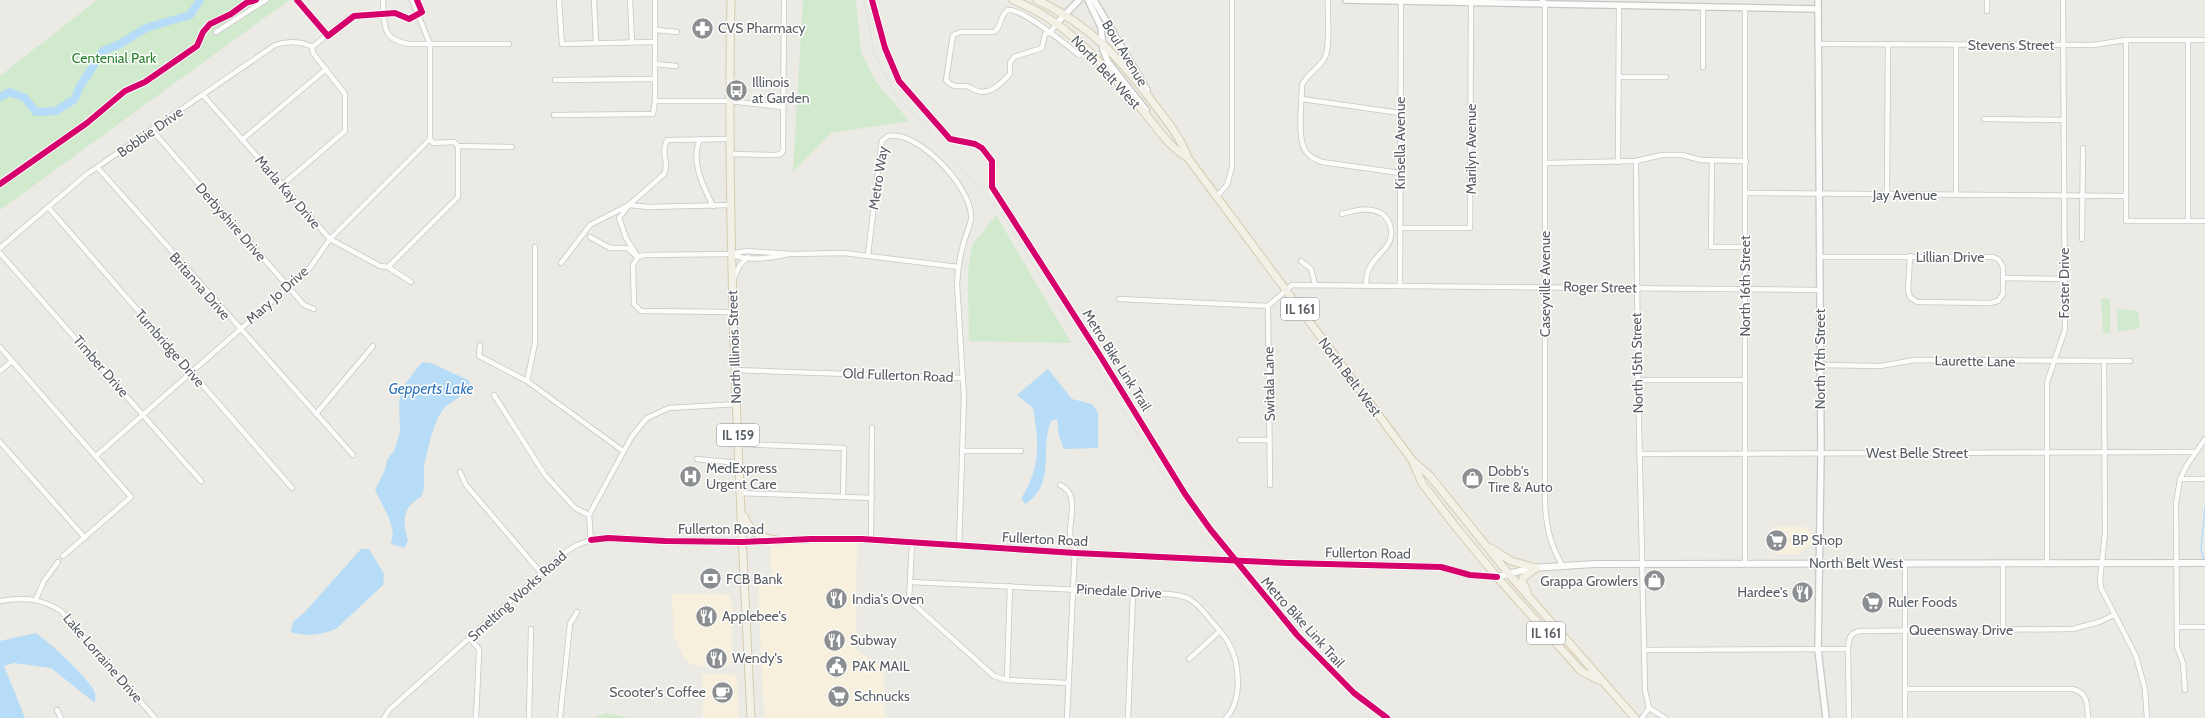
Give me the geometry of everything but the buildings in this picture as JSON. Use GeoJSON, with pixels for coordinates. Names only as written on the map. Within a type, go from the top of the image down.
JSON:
{"type":"FeatureCollection","features":[{"type":"Feature","properties":{"kind":"main road","name":"North Illinois Street"},"geometry":{"type":"LineString","coordinates":[[730,0],[729,154],[731,254],[750,718]]}},
{"type":"Feature","properties":{"kind":"main road","name":"North Belt West"},"geometry":{"type":"LineString","coordinates":[[1013,0],[1031,7],[1057,23],[1080,42],[1151,121],[1172,147],[1188,158]]}},
{"type":"Feature","properties":{"kind":"main road","name":"North Belt West"},"geometry":{"type":"LineString","coordinates":[[1037,0],[1064,14],[1103,43],[1122,63],[1181,141],[1188,158],[1216,197],[1412,460],[1430,476],[1508,574]]}},
{"type":"Feature","properties":{"kind":"main road","name":"North Belt West"},"geometry":{"type":"LineString","coordinates":[[1412,460],[1422,483],[1497,577],[1536,568],[1562,565],[2205,563]]}},
{"type":"Feature","properties":{"kind":"main road"},"geometry":{"type":"LineString","coordinates":[[742,510],[746,521],[754,533],[768,539],[777,540]]}},
{"type":"Feature","properties":{"kind":"main road"},"geometry":{"type":"LineString","coordinates":[[1484,543],[1511,561],[1536,568]]}},
{"type":"Feature","properties":{"kind":"main road"},"geometry":{"type":"LineString","coordinates":[[1531,600],[1522,582],[1525,576],[1536,568]]}},
{"type":"Feature","properties":{"kind":"main road","name":"IL 161"},"geometry":{"type":"LineString","coordinates":[[1508,574],[1635,718]]}},
{"type":"Feature","properties":{"kind":"main road","name":"IL 161"},"geometry":{"type":"LineString","coordinates":[[1497,577],[1581,671],[1601,680]]}},
{"type":"Feature","properties":{"kind":"street"},"geometry":{"type":"LineString","coordinates":[[216,32],[266,0]]}},
{"type":"Feature","properties":{"kind":"street"},"geometry":{"type":"LineString","coordinates":[[383,0],[388,34],[397,42],[410,44],[510,44]]}},
{"type":"Feature","properties":{"kind":"street"},"geometry":{"type":"LineString","coordinates":[[412,0],[430,44],[430,139],[432,143],[454,142],[458,146],[512,146]]}},
{"type":"Feature","properties":{"kind":"street"},"geometry":{"type":"LineString","coordinates":[[559,0],[562,44],[654,42]]}},
{"type":"Feature","properties":{"kind":"street"},"geometry":{"type":"LineString","coordinates":[[594,0],[596,43]]}},
{"type":"Feature","properties":{"kind":"street"},"geometry":{"type":"LineString","coordinates":[[630,0],[632,42]]}},
{"type":"Feature","properties":{"kind":"street"},"geometry":{"type":"LineString","coordinates":[[554,115],[653,114],[655,101],[656,64],[654,42],[656,30],[655,0]]}},
{"type":"Feature","properties":{"kind":"street"},"geometry":{"type":"LineString","coordinates":[[729,154],[776,155],[780,154],[783,150],[784,0]]}},
{"type":"Feature","properties":{"kind":"street"},"geometry":{"type":"LineString","coordinates":[[1079,0],[1064,14],[1050,33],[1045,34],[1042,48],[1014,57],[1010,63],[1010,74],[992,89],[984,92],[976,91],[971,87],[953,86],[946,80],[953,35],[956,32],[994,32],[999,26],[1004,12],[1014,9],[1020,11],[1050,33],[1079,55]]}},
{"type":"Feature","properties":{"kind":"street","name":"Boul Avenue"},"geometry":{"type":"LineString","coordinates":[[1088,0],[1099,20],[1108,62],[1148,112],[1151,121]]}},
{"type":"Feature","properties":{"kind":"street","name":"Boul Avenue"},"geometry":{"type":"LineString","coordinates":[[1094,0],[1153,98],[1155,106]]}},
{"type":"Feature","properties":{"kind":"street"},"geometry":{"type":"LineString","coordinates":[[1098,7],[1102,0]]}},
{"type":"Feature","properties":{"kind":"street"},"geometry":{"type":"LineString","coordinates":[[1216,197],[1227,185],[1232,167],[1232,0]]}},
{"type":"Feature","properties":{"kind":"street"},"geometry":{"type":"LineString","coordinates":[[1328,0],[1325,58],[1305,78],[1302,85],[1302,138],[1304,149],[1312,158],[1322,162],[1400,173]]}},
{"type":"Feature","properties":{"kind":"street"},"geometry":{"type":"LineString","coordinates":[[1346,0],[1600,2],[1618,5],[1637,3],[1703,7],[1818,8]]}},
{"type":"Feature","properties":{"kind":"street","name":"Kinsella Avenue"},"geometry":{"type":"LineString","coordinates":[[1400,285],[1401,0]]}},
{"type":"Feature","properties":{"kind":"street","name":"North 17th Street"},"geometry":{"type":"LineString","coordinates":[[1818,0],[1820,194],[1820,564],[1818,650],[1826,718]]}},
{"type":"Feature","properties":{"kind":"street"},"geometry":{"type":"LineString","coordinates":[[1987,0],[1987,11]]}},
{"type":"Feature","properties":{"kind":"street","name":"Foster Drive"},"geometry":{"type":"LineString","coordinates":[[2047,563],[2047,382],[2065,330],[2063,0]]}},
{"type":"Feature","properties":{"kind":"street","name":"Marilyn Avenue"},"geometry":{"type":"LineString","coordinates":[[1400,228],[1470,228],[1471,1]]}},
{"type":"Feature","properties":{"kind":"street","name":"Caseyville Avenue"},"geometry":{"type":"LineString","coordinates":[[1544,2],[1545,524],[1553,548],[1562,565]]}},
{"type":"Feature","properties":{"kind":"street"},"geometry":{"type":"LineString","coordinates":[[1618,5],[1618,162]]}},
{"type":"Feature","properties":{"kind":"street"},"geometry":{"type":"LineString","coordinates":[[1703,7],[1703,67]]}},
{"type":"Feature","properties":{"kind":"street","name":"North 16th Street"},"geometry":{"type":"LineString","coordinates":[[1745,7],[1746,564]]}},
{"type":"Feature","properties":{"kind":"street"},"geometry":{"type":"LineString","coordinates":[[282,185],[344,131],[345,94],[313,53],[312,47],[350,17],[384,15]]}},
{"type":"Feature","properties":{"kind":"street"},"geometry":{"type":"LineString","coordinates":[[656,30],[677,32]]}},
{"type":"Feature","properties":{"kind":"street"},"geometry":{"type":"LineString","coordinates":[[2126,40],[2126,221],[2205,221]]}},
{"type":"Feature","properties":{"kind":"street","name":"Stevens Street"},"geometry":{"type":"LineString","coordinates":[[1818,44],[2093,45],[2126,40],[2205,40]]}},
{"type":"Feature","properties":{"kind":"street"},"geometry":{"type":"LineString","coordinates":[[2188,40],[2188,221]]}},
{"type":"Feature","properties":{"kind":"street","name":"Bobbie Drive"},"geometry":{"type":"LineString","coordinates":[[0,248],[87,174],[98,168],[275,45],[284,43],[304,43],[312,47]]}},
{"type":"Feature","properties":{"kind":"street"},"geometry":{"type":"LineString","coordinates":[[1887,194],[1888,44]]}},
{"type":"Feature","properties":{"kind":"street"},"geometry":{"type":"LineString","coordinates":[[1956,45],[1956,195]]}},
{"type":"Feature","properties":{"kind":"street"},"geometry":{"type":"LineString","coordinates":[[656,64],[676,66]]}},
{"type":"Feature","properties":{"kind":"street"},"geometry":{"type":"LineString","coordinates":[[242,140],[326,69]]}},
{"type":"Feature","properties":{"kind":"street"},"geometry":{"type":"LineString","coordinates":[[1618,77],[1666,77]]}},
{"type":"Feature","properties":{"kind":"street"},"geometry":{"type":"LineString","coordinates":[[555,80],[655,79]]}},
{"type":"Feature","properties":{"kind":"street","name":"Marla Kay Drive"},"geometry":{"type":"LineString","coordinates":[[203,95],[330,239],[380,266],[388,267],[411,282]]}},
{"type":"Feature","properties":{"kind":"street"},"geometry":{"type":"LineString","coordinates":[[1302,99],[1400,113]]}},
{"type":"Feature","properties":{"kind":"street"},"geometry":{"type":"LineString","coordinates":[[655,101],[729,101],[783,107]]}},
{"type":"Feature","properties":{"kind":"street"},"geometry":{"type":"LineString","coordinates":[[1984,119],[2063,120]]}},
{"type":"Feature","properties":{"kind":"street","name":"Derbyshire Drive"},"geometry":{"type":"LineString","coordinates":[[152,130],[304,305],[314,309]]}},
{"type":"Feature","properties":{"kind":"street","name":"Metro Way"},"geometry":{"type":"LineString","coordinates":[[868,255],[881,146],[885,138],[892,135],[910,139],[925,148],[962,188],[971,210],[971,221],[968,227],[958,267],[957,294],[963,378]]}},
{"type":"Feature","properties":{"kind":"street","name":"Mary Jo Drive"},"geometry":{"type":"LineString","coordinates":[[96,456],[287,286],[309,269],[330,239],[430,139]]}},
{"type":"Feature","properties":{"kind":"street"},"geometry":{"type":"LineString","coordinates":[[700,139],[697,154],[699,176],[713,206]]}},
{"type":"Feature","properties":{"kind":"street"},"geometry":{"type":"LineString","coordinates":[[638,257],[626,238],[619,218],[629,205],[664,174],[666,169],[663,149],[668,140],[729,139]]}},
{"type":"Feature","properties":{"kind":"street"},"geometry":{"type":"LineString","coordinates":[[388,267],[458,197],[458,146]]}},
{"type":"Feature","properties":{"kind":"street"},"geometry":{"type":"LineString","coordinates":[[2082,239],[2083,148]]}},
{"type":"Feature","properties":{"kind":"street"},"geometry":{"type":"LineString","coordinates":[[1545,163],[1636,161],[1662,155],[1682,155],[1701,160],[1746,161]]}},
{"type":"Feature","properties":{"kind":"street"},"geometry":{"type":"LineString","coordinates":[[1712,160],[1711,247],[1745,247]]}},
{"type":"Feature","properties":{"kind":"street","name":"North 15th Street"},"geometry":{"type":"LineString","coordinates":[[1636,161],[1636,288],[1641,564],[1645,690],[1648,708]]}},
{"type":"Feature","properties":{"kind":"street","name":"Britanna Drive"},"geometry":{"type":"LineString","coordinates":[[98,168],[239,330],[353,455]]}},
{"type":"Feature","properties":{"kind":"street","name":"Jay Avenue"},"geometry":{"type":"LineString","coordinates":[[1746,193],[2126,196]]}},
{"type":"Feature","properties":{"kind":"street"},"geometry":{"type":"LineString","coordinates":[[561,263],[590,225],[629,205],[648,207],[730,205]]}},
{"type":"Feature","properties":{"kind":"street","name":"Turnbridge Drive"},"geometry":{"type":"LineString","coordinates":[[48,207],[292,488]]}},
{"type":"Feature","properties":{"kind":"street"},"geometry":{"type":"LineString","coordinates":[[1342,214],[1356,209],[1378,211],[1384,214],[1390,224],[1390,241],[1388,247],[1370,266],[1366,285]]}},
{"type":"Feature","properties":{"kind":"street"},"geometry":{"type":"LineString","coordinates":[[590,237],[610,248],[626,248],[638,257]]}},
{"type":"Feature","properties":{"kind":"street"},"geometry":{"type":"LineString","coordinates":[[527,381],[535,343],[535,247]]}},
{"type":"Feature","properties":{"kind":"street"},"geometry":{"type":"LineString","coordinates":[[733,312],[641,311],[634,304],[633,266],[638,257],[644,255],[731,254],[757,251],[792,254],[868,255],[958,267]]}},
{"type":"Feature","properties":{"kind":"street","name":"Timber Drive"},"geometry":{"type":"LineString","coordinates":[[0,253],[201,481]]}},
{"type":"Feature","properties":{"kind":"street"},"geometry":{"type":"LineString","coordinates":[[731,254],[748,257],[778,257],[792,254]]}},
{"type":"Feature","properties":{"kind":"street"},"geometry":{"type":"LineString","coordinates":[[1910,256],[1908,290],[1910,298],[1917,302],[1990,303],[1998,301],[2002,294],[2003,278],[2064,279]]}},
{"type":"Feature","properties":{"kind":"street"},"geometry":{"type":"LineString","coordinates":[[732,283],[740,265],[748,257]]}},
{"type":"Feature","properties":{"kind":"street","name":"Lillian Drive"},"geometry":{"type":"LineString","coordinates":[[1820,257],[1992,257],[1999,260],[2003,267],[2003,278]]}},
{"type":"Feature","properties":{"kind":"street"},"geometry":{"type":"LineString","coordinates":[[1301,261],[1311,269],[1315,284]]}},
{"type":"Feature","properties":{"kind":"street","name":"Roger Street"},"geometry":{"type":"LineString","coordinates":[[1285,290],[1299,284],[1820,290]]}},
{"type":"Feature","properties":{"kind":"street"},"geometry":{"type":"LineString","coordinates":[[1119,299],[1268,306],[1285,290]]}},
{"type":"Feature","properties":{"kind":"street","name":"Switala Lane"},"geometry":{"type":"LineString","coordinates":[[1268,306],[1270,485]]}},
{"type":"Feature","properties":{"kind":"street"},"geometry":{"type":"LineString","coordinates":[[480,345],[480,356],[527,381],[623,451]]}},
{"type":"Feature","properties":{"kind":"street"},"geometry":{"type":"LineString","coordinates":[[316,414],[373,346]]}},
{"type":"Feature","properties":{"kind":"street"},"geometry":{"type":"LineString","coordinates":[[0,347],[132,497],[63,556]]}},
{"type":"Feature","properties":{"kind":"street","name":"Laurette Lane"},"geometry":{"type":"LineString","coordinates":[[1819,365],[1880,366],[1915,360],[2054,362],[2130,361]]}},
{"type":"Feature","properties":{"kind":"street"},"geometry":{"type":"LineString","coordinates":[[0,371],[12,361]]}},
{"type":"Feature","properties":{"kind":"street"},"geometry":{"type":"LineString","coordinates":[[2104,361],[2105,533],[2101,588],[2129,642],[2141,671],[2145,689],[2147,718]]}},
{"type":"Feature","properties":{"kind":"street","name":"Old Fullerton Road"},"geometry":{"type":"LineString","coordinates":[[735,370],[963,378],[959,546]]}},
{"type":"Feature","properties":{"kind":"street"},"geometry":{"type":"LineString","coordinates":[[1638,380],[1746,380]]}},
{"type":"Feature","properties":{"kind":"street"},"geometry":{"type":"LineString","coordinates":[[494,395],[545,475],[576,508],[589,515]]}},
{"type":"Feature","properties":{"kind":"street"},"geometry":{"type":"LineString","coordinates":[[591,540],[589,515],[623,451],[640,425],[657,412],[682,406],[737,404]]}},
{"type":"Feature","properties":{"kind":"street"},"geometry":{"type":"LineString","coordinates":[[871,540],[872,428]]}},
{"type":"Feature","properties":{"kind":"street"},"geometry":{"type":"LineString","coordinates":[[2185,690],[2183,663],[2177,647],[2176,504],[2180,479],[2195,452],[2205,439]]}},
{"type":"Feature","properties":{"kind":"street"},"geometry":{"type":"LineString","coordinates":[[1240,440],[1270,440]]}},
{"type":"Feature","properties":{"kind":"street"},"geometry":{"type":"LineString","coordinates":[[0,442],[85,538]]}},
{"type":"Feature","properties":{"kind":"street"},"geometry":{"type":"LineString","coordinates":[[739,444],[844,448],[843,497]]}},
{"type":"Feature","properties":{"kind":"street"},"geometry":{"type":"LineString","coordinates":[[962,451],[1020,451]]}},
{"type":"Feature","properties":{"kind":"street","name":"West Belle Street"},"geometry":{"type":"LineString","coordinates":[[1639,454],[1746,452],[2195,452]]}},
{"type":"Feature","properties":{"kind":"street"},"geometry":{"type":"LineString","coordinates":[[697,459],[739,463]]}},
{"type":"Feature","properties":{"kind":"street"},"geometry":{"type":"LineString","coordinates":[[460,472],[466,485],[542,574]]}},
{"type":"Feature","properties":{"kind":"street"},"geometry":{"type":"LineString","coordinates":[[2180,479],[2205,479]]}},
{"type":"Feature","properties":{"kind":"street"},"geometry":{"type":"LineString","coordinates":[[1060,484],[1067,488],[1071,493],[1070,534],[1074,553],[1067,718]]}},
{"type":"Feature","properties":{"kind":"street"},"geometry":{"type":"LineString","coordinates":[[741,493],[872,498]]}},
{"type":"Feature","properties":{"kind":"street","name":"Fullerton Road"},"geometry":{"type":"LineString","coordinates":[[591,540],[608,538],[665,541],[743,542],[777,540],[871,540],[1074,553],[1288,563],[1441,566],[1470,575],[1497,577]]}},
{"type":"Feature","properties":{"kind":"street","name":"Smelting Works Road"},"geometry":{"type":"LineString","coordinates":[[384,718],[389,710],[470,639],[564,553],[577,545],[591,540]]}},
{"type":"Feature","properties":{"kind":"street"},"geometry":{"type":"LineString","coordinates":[[912,543],[910,600],[989,674],[1007,680],[1068,683]]}},
{"type":"Feature","properties":{"kind":"street"},"geometry":{"type":"LineString","coordinates":[[36,599],[44,581],[58,562]]}},
{"type":"Feature","properties":{"kind":"street"},"geometry":{"type":"LineString","coordinates":[[1905,563],[1905,718]]}},
{"type":"Feature","properties":{"kind":"street"},"geometry":{"type":"LineString","coordinates":[[2002,630],[2003,563]]}},
{"type":"Feature","properties":{"kind":"street","name":"Pinedale Drive"},"geometry":{"type":"LineString","coordinates":[[910,582],[1168,594],[1189,598],[1197,604],[1220,631],[1232,650],[1236,672],[1235,700],[1233,708],[1226,718]]}},
{"type":"Feature","properties":{"kind":"street"},"geometry":{"type":"LineString","coordinates":[[1007,680],[1010,586]]}},
{"type":"Feature","properties":{"kind":"street"},"geometry":{"type":"LineString","coordinates":[[1128,718],[1133,592]]}},
{"type":"Feature","properties":{"kind":"street","name":"Lake Lorraine Drive"},"geometry":{"type":"LineString","coordinates":[[0,601],[14,598],[36,599],[46,602],[61,611],[155,718]]}},
{"type":"Feature","properties":{"kind":"street"},"geometry":{"type":"LineString","coordinates":[[560,718],[570,624],[577,612]]}},
{"type":"Feature","properties":{"kind":"street","name":"Queensway Drive"},"geometry":{"type":"LineString","coordinates":[[1848,649],[1849,637],[1853,632],[1905,630],[2073,629],[2099,622],[2114,615]]}},
{"type":"Feature","properties":{"kind":"street"},"geometry":{"type":"LineString","coordinates":[[2177,627],[2205,627]]}},
{"type":"Feature","properties":{"kind":"street"},"geometry":{"type":"LineString","coordinates":[[529,718],[531,629]]}},
{"type":"Feature","properties":{"kind":"street"},"geometry":{"type":"LineString","coordinates":[[1189,659],[1220,631]]}},
{"type":"Feature","properties":{"kind":"street"},"geometry":{"type":"LineString","coordinates":[[470,639],[479,649],[476,718]]}},
{"type":"Feature","properties":{"kind":"street"},"geometry":{"type":"LineString","coordinates":[[1644,650],[1848,649],[1849,718]]}},
{"type":"Feature","properties":{"kind":"street"},"geometry":{"type":"LineString","coordinates":[[1905,689],[2073,689],[2081,691],[2086,698],[2088,718]]}},
{"type":"Feature","properties":{"kind":"street"},"geometry":{"type":"LineString","coordinates":[[1642,718],[1648,708],[1665,718]]}},
{"type":"Feature","properties":{"kind":"street"},"geometry":{"type":"LineString","coordinates":[[57,710],[61,718]]}},
{"type":"Feature","properties":{"kind":"shaded area"},"geometry":{"type":"Polygon","coordinates":[[[1772,527],[1806,527],[1812,534],[1812,543],[1800,554],[1773,554],[1772,527]]]}},
{"type":"Feature","properties":{"kind":"shaded area"},"geometry":{"type":"Polygon","coordinates":[[[857,543],[856,650],[882,667],[884,671],[885,718],[764,718],[758,582],[761,579],[772,579],[770,545],[857,543]]]}},
{"type":"Feature","properties":{"kind":"shaded area"},"geometry":{"type":"Polygon","coordinates":[[[672,594],[729,595],[733,604],[732,659],[729,666],[701,667],[690,664],[684,657],[674,636],[672,594]]]}},
{"type":"Feature","properties":{"kind":"shaded area"},"geometry":{"type":"Polygon","coordinates":[[[727,674],[737,676],[739,718],[703,718],[702,675],[727,674]]]}},
{"type":"Feature","properties":{"kind":"green space","name":"Centenial Park"},"geometry":{"type":"Polygon","coordinates":[[[97,0],[289,0],[0,210],[0,76],[97,0]]]}},
{"type":"Feature","properties":{"kind":"green space"},"geometry":{"type":"Polygon","coordinates":[[[803,0],[856,0],[861,52],[876,82],[909,121],[831,133],[793,172],[803,0]]]}},
{"type":"Feature","properties":{"kind":"green space"},"geometry":{"type":"Polygon","coordinates":[[[996,215],[1071,343],[969,341],[968,271],[972,245],[996,215]]]}},
{"type":"Feature","properties":{"kind":"green space"},"geometry":{"type":"Polygon","coordinates":[[[2101,298],[2110,299],[2110,333],[2103,333],[2101,298]]]}},
{"type":"Feature","properties":{"kind":"green space"},"geometry":{"type":"Polygon","coordinates":[[[2117,309],[2138,311],[2140,328],[2118,332],[2117,309]]]}},
{"type":"Feature","properties":{"kind":"green space"},"geometry":{"type":"Polygon","coordinates":[[[607,713],[629,718],[596,718],[596,716],[607,713]]]}},
{"type":"Feature","properties":{"kind":"water","name":"Gepperts Lake"},"geometry":{"type":"Polygon","coordinates":[[[422,362],[431,363],[468,380],[471,385],[466,392],[445,407],[438,417],[431,436],[424,466],[424,487],[422,496],[411,505],[405,515],[405,527],[408,541],[404,548],[391,544],[393,533],[389,518],[375,490],[385,470],[387,460],[395,449],[400,431],[399,402],[402,388],[422,362]]]}},
{"type":"Feature","properties":{"kind":"water"},"geometry":{"type":"Polygon","coordinates":[[[1048,369],[1072,399],[1092,404],[1098,413],[1098,448],[1064,449],[1059,436],[1057,419],[1051,421],[1046,444],[1046,466],[1041,486],[1026,504],[1021,499],[1032,476],[1037,455],[1037,444],[1033,408],[1017,395],[1048,369]]]}},
{"type":"Feature","properties":{"kind":"water"},"geometry":{"type":"Polygon","coordinates":[[[361,549],[369,549],[384,574],[383,585],[337,628],[314,634],[296,634],[291,632],[293,622],[304,613],[361,549]]]}},
{"type":"Feature","properties":{"kind":"water"},"geometry":{"type":"Polygon","coordinates":[[[36,633],[50,644],[86,679],[95,693],[95,703],[51,668],[14,663],[4,666],[25,718],[0,718],[0,641],[36,633]]]}},
{"type":"Feature","properties":{"kind":"waterway"},"geometry":{"type":"LineString","coordinates":[[0,97],[10,92],[25,98],[36,112],[56,111],[75,99],[79,88],[103,51],[120,44],[146,28],[190,15],[200,0]]}},
{"type":"Feature","properties":{"kind":"waterway"},"geometry":{"type":"LineString","coordinates":[[2204,560],[2201,550],[2205,507]]}},
{"type":"Feature","properties":{"kind":"tram line"},"geometry":{"type":"LineString","coordinates":[[864,0],[874,51],[881,68],[896,94],[1003,216],[1171,488],[1208,543],[1235,577],[1309,660],[1371,718]]}},
{"type":"Feature","properties":{"kind":"railway"},"geometry":{"type":"LineString","coordinates":[[0,22],[30,0]]}},
{"type":"Feature","properties":{"kind":"cycle path"},"geometry":{"type":"LineString","coordinates":[[0,184],[87,123],[125,91],[145,82],[197,46],[203,32],[210,24],[231,14],[246,3],[256,0]]}},
{"type":"Feature","properties":{"kind":"cycle path"},"geometry":{"type":"LineString","coordinates":[[297,0],[328,36],[354,16],[395,13],[409,19],[422,12],[417,0]]}},
{"type":"Feature","properties":{"kind":"cycle path","name":"Metro Bike Link Trail"},"geometry":{"type":"LineString","coordinates":[[872,0],[885,48],[899,81],[950,139],[975,144],[982,148],[992,161],[992,187],[1099,354],[1185,494],[1210,529],[1297,635],[1354,693],[1387,718]]}},
{"type":"Feature","properties":{"kind":"cycle path"},"geometry":{"type":"LineString","coordinates":[[591,540],[608,538],[665,541],[743,542],[811,539],[862,539],[1075,553],[1288,563],[1441,567],[1470,575],[1497,577]]}},
{"type":"Feature","properties":{"kind":"place","name":"CVS Pharmacy"},"geometry":{"type":"Point","coordinates":[703,28]}},
{"type":"Feature","properties":{"kind":"place","name":"Illinois at Garden"},"geometry":{"type":"Point","coordinates":[737,90]}},
{"type":"Feature","properties":{"kind":"place","name":"MedExpress Urgent Care"},"geometry":{"type":"Point","coordinates":[691,476]}},
{"type":"Feature","properties":{"kind":"place","name":"Dobb's Tire & Auto"},"geometry":{"type":"Point","coordinates":[1472,479]}},
{"type":"Feature","properties":{"kind":"place","name":"BP Shop"},"geometry":{"type":"Point","coordinates":[1776,540]}},
{"type":"Feature","properties":{"kind":"place","name":"FCB Bank"},"geometry":{"type":"Point","coordinates":[711,579]}},
{"type":"Feature","properties":{"kind":"place","name":"Grappa Growlers"},"geometry":{"type":"Point","coordinates":[1654,581]}},
{"type":"Feature","properties":{"kind":"place","name":"Hardee's"},"geometry":{"type":"Point","coordinates":[1803,592]}},
{"type":"Feature","properties":{"kind":"place","name":"India's Oven"},"geometry":{"type":"Point","coordinates":[836,599]}},
{"type":"Feature","properties":{"kind":"place","name":"Ruler Foods"},"geometry":{"type":"Point","coordinates":[1873,602]}},
{"type":"Feature","properties":{"kind":"place","name":"Applebee's"},"geometry":{"type":"Point","coordinates":[706,616]}},
{"type":"Feature","properties":{"kind":"place","name":"Subway"},"geometry":{"type":"Point","coordinates":[834,640]}},
{"type":"Feature","properties":{"kind":"place","name":"Wendy's"},"geometry":{"type":"Point","coordinates":[716,658]}},
{"type":"Feature","properties":{"kind":"place","name":"PAK MAIL"},"geometry":{"type":"Point","coordinates":[836,666]}},
{"type":"Feature","properties":{"kind":"place","name":"Scooter's Coffee"},"geometry":{"type":"Point","coordinates":[722,692]}},
{"type":"Feature","properties":{"kind":"place","name":"Schnucks"},"geometry":{"type":"Point","coordinates":[838,696]}}]}
